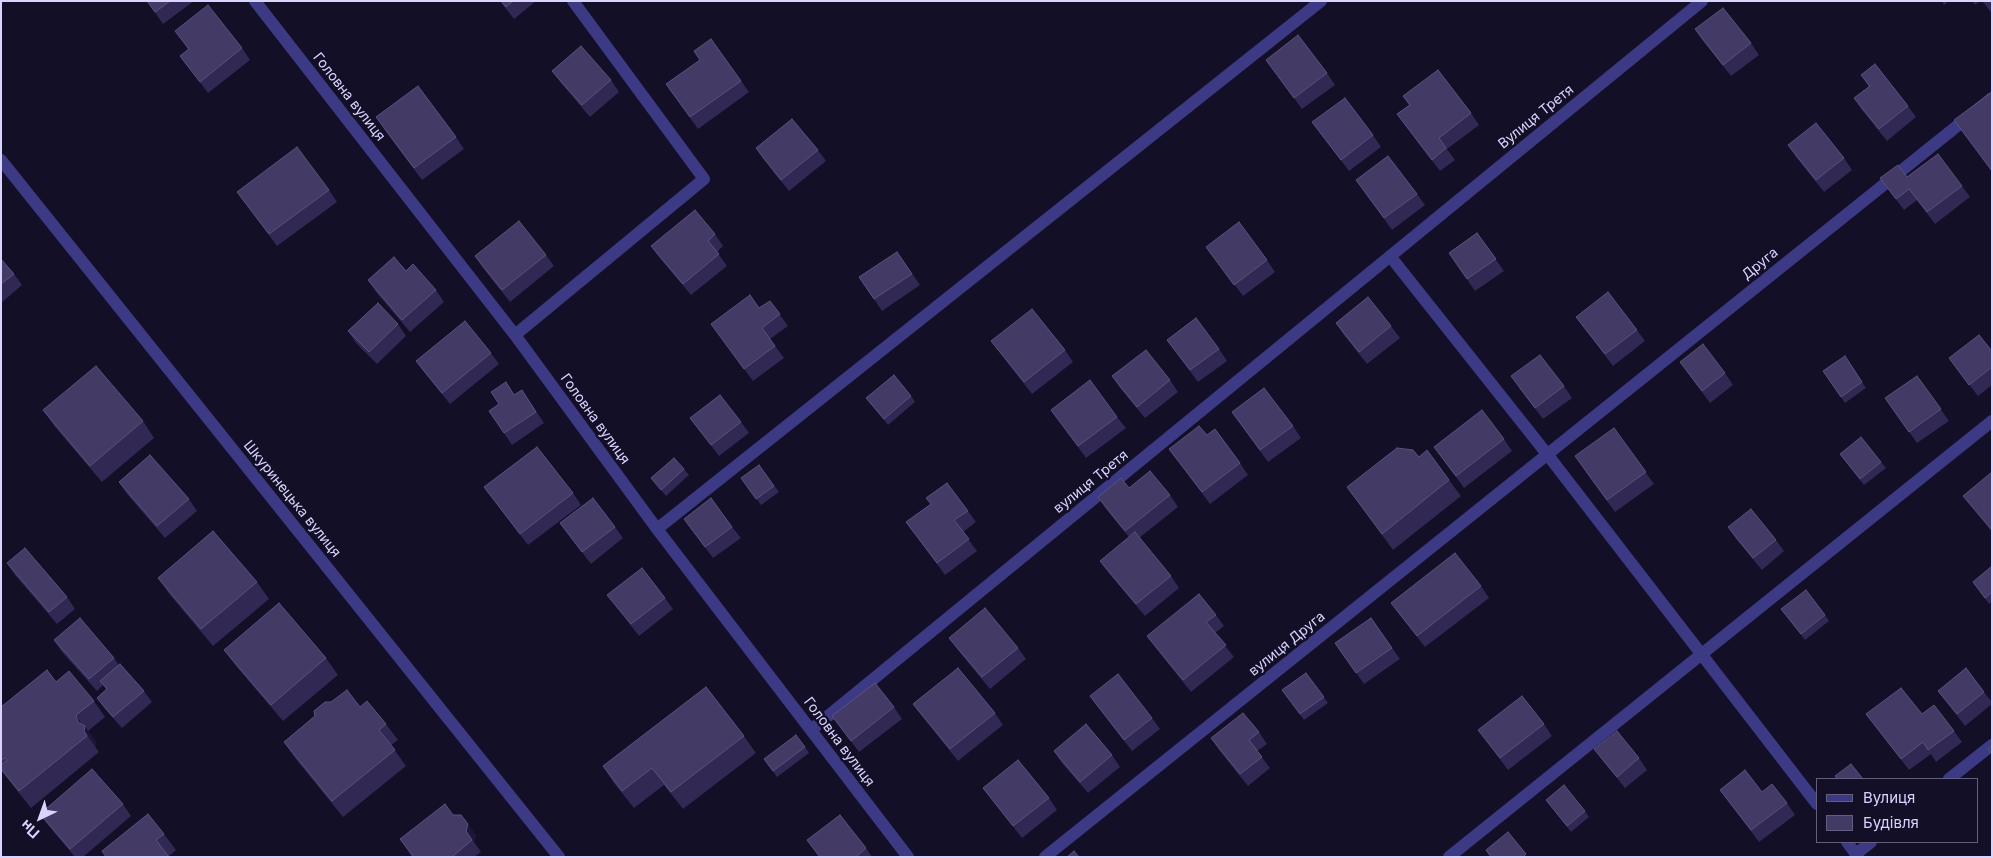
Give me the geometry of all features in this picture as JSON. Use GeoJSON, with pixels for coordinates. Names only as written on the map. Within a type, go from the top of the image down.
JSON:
{"type":"FeatureCollection","features":[{"type":"Feature","properties":{"kind":"street","name":"Головна вулиця"},"geometry":{"type":"LineString","coordinates":[[255,1],[515,336],[657,529],[908,857]]}},
{"type":"Feature","properties":{"kind":"street"},"geometry":{"type":"LineString","coordinates":[[515,336],[704,179],[573,1]]}},
{"type":"Feature","properties":{"kind":"street"},"geometry":{"type":"LineString","coordinates":[[657,529],[1321,1]]}},
{"type":"Feature","properties":{"kind":"street","name":"Вулиця Третя"},"geometry":{"type":"LineString","coordinates":[[1390,256],[1702,1]]}},
{"type":"Feature","properties":{"kind":"street","name":"Друга"},"geometry":{"type":"LineString","coordinates":[[1547,454],[1992,98]]}},
{"type":"Feature","properties":{"kind":"street","name":"Шкуринецька вулиця"},"geometry":{"type":"LineString","coordinates":[[1,160],[559,857]]}},
{"type":"Feature","properties":{"kind":"street"},"geometry":{"type":"LineString","coordinates":[[1390,256],[1547,454],[1816,803]]}},
{"type":"Feature","properties":{"kind":"street","name":"вулиця Третя"},"geometry":{"type":"LineString","coordinates":[[811,730],[1390,256]]}},
{"type":"Feature","properties":{"kind":"street"},"geometry":{"type":"LineString","coordinates":[[1449,857],[1992,421]]}},
{"type":"Feature","properties":{"kind":"street","name":"вулиця Друга"},"geometry":{"type":"LineString","coordinates":[[1045,857],[1547,454]]}},
{"type":"Feature","properties":{"kind":"street"},"geometry":{"type":"LineString","coordinates":[[1950,778],[1992,745]]}},
{"type":"Feature","properties":{"kind":"street"},"geometry":{"type":"LineString","coordinates":[[1847,843],[1857,855],[1870,843]]}},
{"type":"Feature","properties":{"kind":"building"},"geometry":{"type":"Polygon","coordinates":[[[147,1],[170,1],[155,12],[147,1]]]}},
{"type":"Feature","properties":{"kind":"building"},"geometry":{"type":"Polygon","coordinates":[[[501,1],[513,1],[506,7],[501,1]]]}},
{"type":"Feature","properties":{"kind":"building"},"geometry":{"type":"Polygon","coordinates":[[[208,5],[242,48],[200,82],[180,56],[189,49],[175,31],[208,5]]]}},
{"type":"Feature","properties":{"kind":"building"},"geometry":{"type":"Polygon","coordinates":[[[1723,8],[1751,43],[1723,65],[1695,29],[1723,8]]]}},
{"type":"Feature","properties":{"kind":"building"},"geometry":{"type":"Polygon","coordinates":[[[1298,35],[1327,73],[1294,98],[1266,60],[1298,35]]]}},
{"type":"Feature","properties":{"kind":"building"},"geometry":{"type":"Polygon","coordinates":[[[711,39],[741,81],[690,117],[666,84],[700,60],[694,51],[711,39]]]}},
{"type":"Feature","properties":{"kind":"building"},"geometry":{"type":"Polygon","coordinates":[[[581,46],[611,80],[582,105],[552,71],[581,46]]]}},
{"type":"Feature","properties":{"kind":"building"},"geometry":{"type":"Polygon","coordinates":[[[1875,64],[1908,106],[1879,129],[1854,98],[1870,86],[1861,75],[1875,64]]]}},
{"type":"Feature","properties":{"kind":"building"},"geometry":{"type":"Polygon","coordinates":[[[1438,70],[1471,113],[1439,138],[1446,148],[1432,160],[1397,114],[1410,105],[1403,96],[1438,70]]]}},
{"type":"Feature","properties":{"kind":"building"},"geometry":{"type":"Polygon","coordinates":[[[418,86],[456,137],[414,168],[376,117],[418,86]]]}},
{"type":"Feature","properties":{"kind":"building"},"geometry":{"type":"Polygon","coordinates":[[[1992,92],[1992,171],[1954,120],[1992,92]]]}},
{"type":"Feature","properties":{"kind":"building"},"geometry":{"type":"Polygon","coordinates":[[[1345,98],[1373,135],[1341,160],[1312,122],[1345,98]]]}},
{"type":"Feature","properties":{"kind":"building"},"geometry":{"type":"Polygon","coordinates":[[[792,119],[818,150],[781,180],[756,148],[792,119]]]}},
{"type":"Feature","properties":{"kind":"building"},"geometry":{"type":"Polygon","coordinates":[[[1816,123],[1844,158],[1816,180],[1788,145],[1816,123]]]}},
{"type":"Feature","properties":{"kind":"building"},"geometry":{"type":"Polygon","coordinates":[[[297,147],[329,190],[269,234],[237,192],[297,147]]]}},
{"type":"Feature","properties":{"kind":"building"},"geometry":{"type":"Polygon","coordinates":[[[1938,154],[1962,186],[1927,212],[1909,189],[1896,199],[1880,178],[1898,165],[1907,177],[1938,154]]]}},
{"type":"Feature","properties":{"kind":"building"},"geometry":{"type":"Polygon","coordinates":[[[1388,156],[1417,194],[1384,218],[1356,180],[1388,156]]]}},
{"type":"Feature","properties":{"kind":"building"},"geometry":{"type":"Polygon","coordinates":[[[695,210],[715,234],[708,241],[719,254],[683,284],[651,246],[695,210]]]}},
{"type":"Feature","properties":{"kind":"building"},"geometry":{"type":"Polygon","coordinates":[[[519,221],[546,255],[502,290],[475,256],[519,221]]]}},
{"type":"Feature","properties":{"kind":"building"},"geometry":{"type":"Polygon","coordinates":[[[1239,222],[1267,260],[1234,285],[1206,247],[1239,222]]]}},
{"type":"Feature","properties":{"kind":"building"},"geometry":{"type":"Polygon","coordinates":[[[1477,233],[1496,259],[1467,279],[1449,253],[1477,233]]]}},
{"type":"Feature","properties":{"kind":"building"},"geometry":{"type":"Polygon","coordinates":[[[897,252],[912,274],[874,299],[859,277],[897,252]]]}},
{"type":"Feature","properties":{"kind":"building"},"geometry":{"type":"Polygon","coordinates":[[[394,257],[406,271],[413,264],[436,290],[402,320],[368,280],[394,257]]]}},
{"type":"Feature","properties":{"kind":"building"},"geometry":{"type":"Polygon","coordinates":[[[1,259],[14,274],[1,284],[1,259]]]}},
{"type":"Feature","properties":{"kind":"building"},"geometry":{"type":"Polygon","coordinates":[[[1608,292],[1637,330],[1605,354],[1576,317],[1608,292]]]}},
{"type":"Feature","properties":{"kind":"building"},"geometry":{"type":"Polygon","coordinates":[[[750,295],[759,308],[770,301],[780,314],[762,328],[775,346],[744,369],[711,324],[750,295]]]}},
{"type":"Feature","properties":{"kind":"building"},"geometry":{"type":"Polygon","coordinates":[[[1368,297],[1391,326],[1359,352],[1336,323],[1368,297]]]}},
{"type":"Feature","properties":{"kind":"building"},"geometry":{"type":"Polygon","coordinates":[[[378,303],[398,324],[369,352],[348,331],[378,303]]]}},
{"type":"Feature","properties":{"kind":"building"},"geometry":{"type":"Polygon","coordinates":[[[1032,309],[1065,350],[1024,382],[991,341],[1032,309]]]}},
{"type":"Feature","properties":{"kind":"building"},"geometry":{"type":"Polygon","coordinates":[[[1196,318],[1219,349],[1190,370],[1167,340],[1196,318]]]}},
{"type":"Feature","properties":{"kind":"building"},"geometry":{"type":"Polygon","coordinates":[[[465,321],[491,353],[442,393],[416,361],[465,321]]]}},
{"type":"Feature","properties":{"kind":"building"},"geometry":{"type":"Polygon","coordinates":[[[1979,335],[1992,351],[1992,367],[1969,385],[1949,358],[1979,335]]]}},
{"type":"Feature","properties":{"kind":"building"},"geometry":{"type":"Polygon","coordinates":[[[1703,344],[1725,373],[1702,391],[1680,362],[1703,344]]]}},
{"type":"Feature","properties":{"kind":"building"},"geometry":{"type":"Polygon","coordinates":[[[1146,350],[1170,380],[1137,407],[1112,376],[1146,350]]]}},
{"type":"Feature","properties":{"kind":"building"},"geometry":{"type":"Polygon","coordinates":[[[1540,355],[1564,386],[1535,408],[1511,376],[1540,355]]]}},
{"type":"Feature","properties":{"kind":"building"},"geometry":{"type":"Polygon","coordinates":[[[1845,356],[1862,382],[1841,397],[1823,371],[1845,356]]]}},
{"type":"Feature","properties":{"kind":"building"},"geometry":{"type":"Polygon","coordinates":[[[96,366],[143,421],[90,466],[43,410],[96,366]]]}},
{"type":"Feature","properties":{"kind":"building"},"geometry":{"type":"Polygon","coordinates":[[[894,375],[911,396],[884,419],[866,398],[894,375]]]}},
{"type":"Feature","properties":{"kind":"building"},"geometry":{"type":"Polygon","coordinates":[[[1917,376],[1941,409],[1909,432],[1885,398],[1917,376]]]}},
{"type":"Feature","properties":{"kind":"building"},"geometry":{"type":"Polygon","coordinates":[[[1090,380],[1117,417],[1078,446],[1051,410],[1090,380]]]}},
{"type":"Feature","properties":{"kind":"building"},"geometry":{"type":"Polygon","coordinates":[[[506,382],[514,395],[522,390],[536,412],[504,433],[489,411],[499,404],[491,392],[506,382]]]}},
{"type":"Feature","properties":{"kind":"building"},"geometry":{"type":"Polygon","coordinates":[[[1264,388],[1293,426],[1260,450],[1232,412],[1264,388]]]}},
{"type":"Feature","properties":{"kind":"building"},"geometry":{"type":"Polygon","coordinates":[[[720,395],[741,422],[711,445],[690,418],[720,395]]]}},
{"type":"Feature","properties":{"kind":"building"},"geometry":{"type":"Polygon","coordinates":[[[1482,410],[1504,439],[1456,476],[1434,447],[1482,410]]]}},
{"type":"Feature","properties":{"kind":"building"},"geometry":{"type":"Polygon","coordinates":[[[1199,426],[1207,435],[1215,429],[1240,463],[1202,492],[1169,449],[1199,426]]]}},
{"type":"Feature","properties":{"kind":"building"},"geometry":{"type":"Polygon","coordinates":[[[1614,428],[1646,472],[1607,500],[1575,456],[1614,428]]]}},
{"type":"Feature","properties":{"kind":"building"},"geometry":{"type":"Polygon","coordinates":[[[1861,437],[1881,462],[1860,479],[1840,454],[1861,437]]]}},
{"type":"Feature","properties":{"kind":"building"},"geometry":{"type":"Polygon","coordinates":[[[537,447],[573,493],[520,534],[484,487],[537,447]]]}},
{"type":"Feature","properties":{"kind":"building"},"geometry":{"type":"Polygon","coordinates":[[[1397,448],[1413,450],[1419,457],[1427,450],[1449,480],[1382,534],[1347,487],[1397,448]]]}},
{"type":"Feature","properties":{"kind":"building"},"geometry":{"type":"Polygon","coordinates":[[[150,455],[189,499],[157,526],[119,482],[150,455]]]}},
{"type":"Feature","properties":{"kind":"building"},"geometry":{"type":"Polygon","coordinates":[[[674,458],[684,469],[661,490],[651,478],[674,458]]]}},
{"type":"Feature","properties":{"kind":"building"},"geometry":{"type":"Polygon","coordinates":[[[759,465],[774,486],[756,499],[741,478],[759,465]]]}},
{"type":"Feature","properties":{"kind":"building"},"geometry":{"type":"Polygon","coordinates":[[[1150,471],[1170,495],[1125,531],[1098,497],[1121,478],[1129,488],[1150,471]]]}},
{"type":"Feature","properties":{"kind":"building"},"geometry":{"type":"Polygon","coordinates":[[[1992,472],[1992,530],[1963,496],[1992,472]]]}},
{"type":"Feature","properties":{"kind":"building"},"geometry":{"type":"Polygon","coordinates":[[[947,483],[968,511],[954,520],[969,539],[937,563],[906,522],[931,504],[926,498],[947,483]]]}},
{"type":"Feature","properties":{"kind":"building"},"geometry":{"type":"Polygon","coordinates":[[[593,498],[615,527],[582,552],[560,523],[593,498]]]}},
{"type":"Feature","properties":{"kind":"building"},"geometry":{"type":"Polygon","coordinates":[[[711,498],[732,527],[705,547],[684,519],[711,498]]]}},
{"type":"Feature","properties":{"kind":"building"},"geometry":{"type":"Polygon","coordinates":[[[1751,509],[1776,540],[1753,558],[1728,527],[1751,509]]]}},
{"type":"Feature","properties":{"kind":"building"},"geometry":{"type":"Polygon","coordinates":[[[213,531],[257,582],[201,629],[158,578],[213,531]]]}},
{"type":"Feature","properties":{"kind":"building"},"geometry":{"type":"Polygon","coordinates":[[[1135,532],[1171,576],[1136,604],[1100,561],[1135,532]]]}},
{"type":"Feature","properties":{"kind":"building"},"geometry":{"type":"Polygon","coordinates":[[[25,548],[67,597],[49,612],[7,563],[25,548]]]}},
{"type":"Feature","properties":{"kind":"building"},"geometry":{"type":"Polygon","coordinates":[[[1455,553],[1481,586],[1417,636],[1391,603],[1455,553]]]}},
{"type":"Feature","properties":{"kind":"building"},"geometry":{"type":"Polygon","coordinates":[[[1992,566],[1992,592],[1985,598],[1973,582],[1992,566]]]}},
{"type":"Feature","properties":{"kind":"building"},"geometry":{"type":"Polygon","coordinates":[[[642,568],[665,598],[631,624],[607,595],[642,568]]]}},
{"type":"Feature","properties":{"kind":"building"},"geometry":{"type":"Polygon","coordinates":[[[1806,590],[1825,615],[1801,634],[1781,609],[1806,590]]]}},
{"type":"Feature","properties":{"kind":"building"},"geometry":{"type":"Polygon","coordinates":[[[1199,594],[1216,615],[1206,622],[1226,645],[1183,680],[1147,636],[1199,594]]]}},
{"type":"Feature","properties":{"kind":"building"},"geometry":{"type":"Polygon","coordinates":[[[279,603],[326,658],[271,705],[224,650],[279,603]]]}},
{"type":"Feature","properties":{"kind":"building"},"geometry":{"type":"Polygon","coordinates":[[[985,608],[1018,648],[982,677],[949,638],[985,608]]]}},
{"type":"Feature","properties":{"kind":"building"},"geometry":{"type":"Polygon","coordinates":[[[80,618],[114,658],[89,679],[54,640],[80,618]]]}},
{"type":"Feature","properties":{"kind":"building"},"geometry":{"type":"Polygon","coordinates":[[[1371,618],[1392,648],[1356,673],[1335,643],[1371,618]]]}},
{"type":"Feature","properties":{"kind":"building"},"geometry":{"type":"Polygon","coordinates":[[[120,664],[144,691],[113,717],[97,698],[107,689],[100,681],[120,664]]]}},
{"type":"Feature","properties":{"kind":"building"},"geometry":{"type":"Polygon","coordinates":[[[958,668],[995,713],[950,749],[913,704],[958,668]]]}},
{"type":"Feature","properties":{"kind":"building"},"geometry":{"type":"Polygon","coordinates":[[[1966,668],[1984,692],[1957,714],[1938,691],[1966,668]]]}},
{"type":"Feature","properties":{"kind":"building"},"geometry":{"type":"Polygon","coordinates":[[[47,670],[56,682],[69,671],[94,701],[76,715],[78,722],[85,726],[84,731],[87,736],[19,791],[1,769],[1,765],[7,760],[5,758],[1,761],[1,707],[47,670]]]}},
{"type":"Feature","properties":{"kind":"building"},"geometry":{"type":"Polygon","coordinates":[[[1306,673],[1324,697],[1300,714],[1282,690],[1306,673]]]}},
{"type":"Feature","properties":{"kind":"building"},"geometry":{"type":"Polygon","coordinates":[[[1118,674],[1152,718],[1124,740],[1090,696],[1118,674]]]}},
{"type":"Feature","properties":{"kind":"building"},"geometry":{"type":"Polygon","coordinates":[[[875,683],[894,707],[851,741],[832,716],[875,683]]]}},
{"type":"Feature","properties":{"kind":"building"},"geometry":{"type":"Polygon","coordinates":[[[706,687],[744,736],[671,792],[652,768],[622,791],[603,766],[706,687]]]}},
{"type":"Feature","properties":{"kind":"building"},"geometry":{"type":"Polygon","coordinates":[[[1901,688],[1922,714],[1934,705],[1954,731],[1928,750],[1923,742],[1901,759],[1866,714],[1901,688]]]}},
{"type":"Feature","properties":{"kind":"building"},"geometry":{"type":"Polygon","coordinates":[[[347,690],[360,707],[367,701],[386,724],[379,730],[395,750],[332,801],[284,742],[315,716],[314,711],[325,702],[331,702],[347,690]]]}},
{"type":"Feature","properties":{"kind":"building"},"geometry":{"type":"Polygon","coordinates":[[[1522,696],[1544,724],[1500,758],[1478,730],[1522,696]]]}},
{"type":"Feature","properties":{"kind":"building"},"geometry":{"type":"Polygon","coordinates":[[[1243,713],[1259,732],[1249,740],[1262,757],[1240,774],[1211,738],[1243,713]]]}},
{"type":"Feature","properties":{"kind":"building"},"geometry":{"type":"Polygon","coordinates":[[[1086,724],[1112,755],[1080,782],[1054,751],[1086,724]]]}},
{"type":"Feature","properties":{"kind":"building"},"geometry":{"type":"Polygon","coordinates":[[[1617,731],[1639,758],[1617,777],[1594,749],[1617,731]]]}},
{"type":"Feature","properties":{"kind":"building"},"geometry":{"type":"Polygon","coordinates":[[[796,735],[805,747],[773,771],[764,759],[796,735]]]}},
{"type":"Feature","properties":{"kind":"building"},"geometry":{"type":"Polygon","coordinates":[[[1992,746],[1992,754],[1988,749],[1992,746]]]}},
{"type":"Feature","properties":{"kind":"building"},"geometry":{"type":"Polygon","coordinates":[[[1018,760],[1049,798],[1013,826],[983,788],[1018,760]]]}},
{"type":"Feature","properties":{"kind":"building"},"geometry":{"type":"Polygon","coordinates":[[[1851,764],[1862,778],[1836,778],[1835,776],[1851,764]]]}},
{"type":"Feature","properties":{"kind":"building"},"geometry":{"type":"Polygon","coordinates":[[[92,769],[123,804],[70,849],[40,814],[92,769]]]}},
{"type":"Feature","properties":{"kind":"building"},"geometry":{"type":"Polygon","coordinates":[[[1745,770],[1762,792],[1772,784],[1787,803],[1751,830],[1720,790],[1745,770]]]}},
{"type":"Feature","properties":{"kind":"building"},"geometry":{"type":"Polygon","coordinates":[[[1564,785],[1585,811],[1567,826],[1546,800],[1564,785]]]}},
{"type":"Feature","properties":{"kind":"building"},"geometry":{"type":"Polygon","coordinates":[[[445,804],[453,815],[461,815],[468,824],[466,831],[472,840],[452,857],[414,857],[400,839],[445,804]]]}},
{"type":"Feature","properties":{"kind":"building"},"geometry":{"type":"Polygon","coordinates":[[[148,814],[164,834],[156,840],[169,857],[106,857],[102,851],[148,814]]]}},
{"type":"Feature","properties":{"kind":"building"},"geometry":{"type":"Polygon","coordinates":[[[840,815],[866,848],[856,857],[820,857],[807,840],[840,815]]]}},
{"type":"Feature","properties":{"kind":"building"},"geometry":{"type":"Polygon","coordinates":[[[1508,832],[1526,854],[1523,857],[1491,857],[1486,850],[1508,832]]]}},
{"type":"Feature","properties":{"kind":"building"},"geometry":{"type":"Polygon","coordinates":[[[1074,851],[1079,857],[1067,857],[1074,851]]]}}]}
